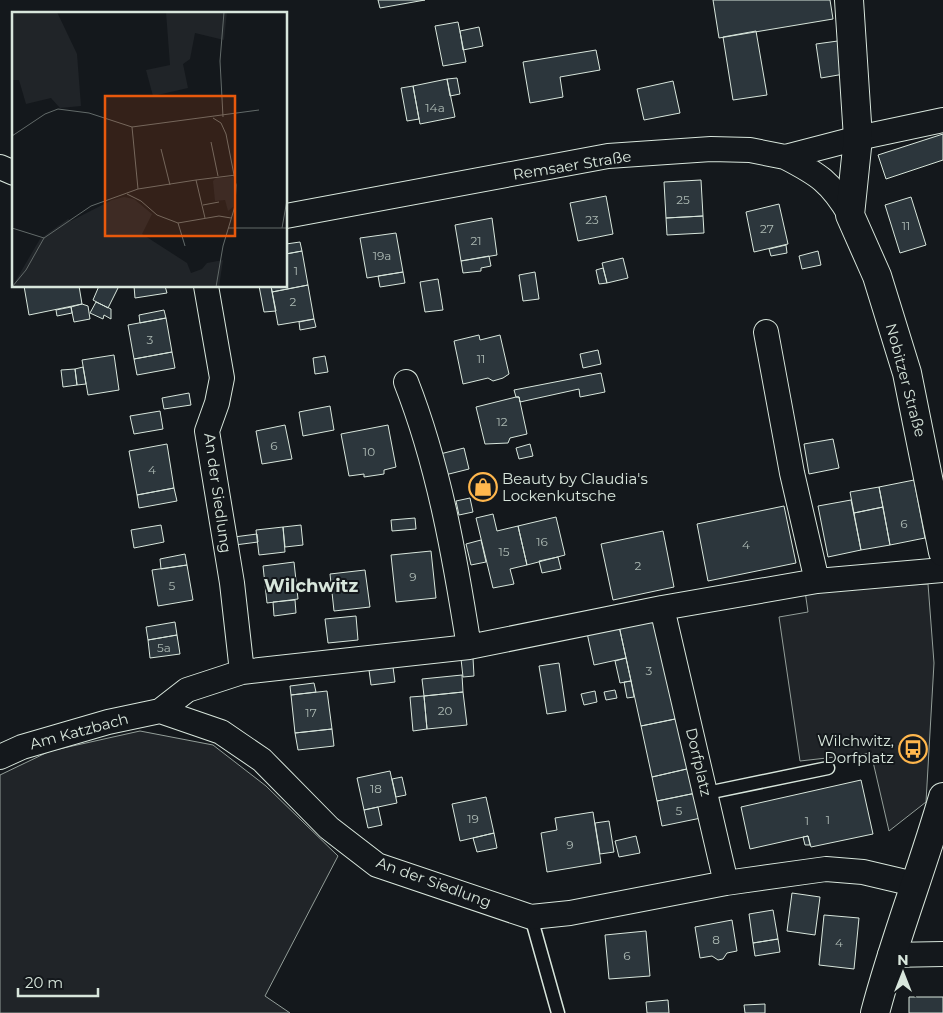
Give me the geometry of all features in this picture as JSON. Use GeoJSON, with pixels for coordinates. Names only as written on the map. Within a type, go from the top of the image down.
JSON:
{"type":"FeatureCollection","features":[{"type":"Feature","properties":{"kind":"street","name":"Nobitzer Straße"},"geometry":{"type":"LineString","coordinates":[[849,0],[858,138],[850,215]]}},
{"type":"Feature","properties":{"kind":"street","name":"Remsaer Straße"},"geometry":{"type":"LineString","coordinates":[[288,216],[608,156],[711,149],[750,150],[785,157],[858,138],[943,120]]}},
{"type":"Feature","properties":{"kind":"street","name":"Nobitzer Straße"},"geometry":{"type":"LineString","coordinates":[[785,157],[817,174],[838,193],[850,215],[877,276],[907,373],[943,552]]}},
{"type":"Feature","properties":{"kind":"street"},"geometry":{"type":"LineString","coordinates":[[0,167],[12,172]]}},
{"type":"Feature","properties":{"kind":"street","name":"An der Siedlung"},"geometry":{"type":"LineString","coordinates":[[206,288],[222,378],[218,403],[206,431],[232,583],[242,672]]}},
{"type":"Feature","properties":{"kind":"street"},"geometry":{"type":"LineString","coordinates":[[766,332],[792,473],[816,581]]}},
{"type":"Feature","properties":{"kind":"street"},"geometry":{"type":"LineString","coordinates":[[406,382],[420,418],[456,565],[469,646]]}},
{"type":"Feature","properties":{"kind":"street"},"geometry":{"type":"LineString","coordinates":[[160,711],[187,690],[242,672],[469,646],[662,608],[816,581],[943,570]]}},
{"type":"Feature","properties":{"kind":"street","name":"Dorfplatz"},"geometry":{"type":"LineString","coordinates":[[662,608],[707,793],[726,883]]}},
{"type":"Feature","properties":{"kind":"street","name":"An der Siedlung"},"geometry":{"type":"LineString","coordinates":[[160,711],[221,732],[262,760],[329,828],[377,864],[531,917],[570,913],[726,883]]}},
{"type":"Feature","properties":{"kind":"street","name":"Am Katzbach"},"geometry":{"type":"LineString","coordinates":[[0,756],[22,747],[108,722],[160,711]]}},
{"type":"Feature","properties":{"kind":"street"},"geometry":{"type":"LineString","coordinates":[[874,1013],[890,955],[931,840],[943,797]]}},
{"type":"Feature","properties":{"kind":"street"},"geometry":{"type":"LineString","coordinates":[[726,883],[826,869],[863,872],[914,884]]}},
{"type":"Feature","properties":{"kind":"street"},"geometry":{"type":"LineString","coordinates":[[890,955],[943,954]]}},
{"type":"Feature","properties":{"kind":"lane"},"geometry":{"type":"LineString","coordinates":[[707,793],[828,768]]}},
{"type":"Feature","properties":{"kind":"lane"},"geometry":{"type":"LineString","coordinates":[[531,917],[558,1013]]}},
{"type":"Feature","properties":{"kind":"shaded area"},"geometry":{"type":"Polygon","coordinates":[[[928,584],[934,663],[926,802],[889,831],[871,753],[800,761],[779,617],[808,612],[805,591],[928,584]]]}},
{"type":"Feature","properties":{"kind":"shaded area"},"geometry":{"type":"Polygon","coordinates":[[[140,731],[213,745],[266,786],[338,856],[265,996],[290,1013],[0,1013],[0,775],[50,751],[140,731]]]}},
{"type":"Feature","properties":{"kind":"building"},"geometry":{"type":"Polygon","coordinates":[[[378,0],[425,0],[380,8],[378,0]]]}},
{"type":"Feature","properties":{"kind":"building"},"geometry":{"type":"Polygon","coordinates":[[[713,0],[830,0],[833,19],[719,38],[713,0]]]}},
{"type":"Feature","properties":{"kind":"building"},"geometry":{"type":"Polygon","coordinates":[[[458,22],[466,62],[443,66],[435,26],[458,22]]]}},
{"type":"Feature","properties":{"kind":"building"},"geometry":{"type":"Polygon","coordinates":[[[479,27],[483,46],[463,50],[460,31],[479,27]]]}},
{"type":"Feature","properties":{"kind":"building"},"geometry":{"type":"Polygon","coordinates":[[[756,31],[767,95],[733,100],[723,37],[756,31]]]}},
{"type":"Feature","properties":{"kind":"building"},"geometry":{"type":"Polygon","coordinates":[[[845,40],[850,73],[821,78],[816,44],[845,40]]]}},
{"type":"Feature","properties":{"kind":"building"},"geometry":{"type":"Polygon","coordinates":[[[596,50],[600,70],[560,77],[563,97],[530,103],[523,62],[596,50]]]}},
{"type":"Feature","properties":{"kind":"building"},"geometry":{"type":"Polygon","coordinates":[[[457,78],[460,94],[450,96],[447,79],[457,78]]]}},
{"type":"Feature","properties":{"kind":"building"},"geometry":{"type":"Polygon","coordinates":[[[447,79],[455,117],[420,124],[413,86],[447,79]]]}},
{"type":"Feature","properties":{"kind":"building"},"geometry":{"type":"Polygon","coordinates":[[[673,81],[680,113],[644,120],[637,89],[673,81]]]}},
{"type":"Feature","properties":{"kind":"building"},"geometry":{"type":"Polygon","coordinates":[[[413,86],[419,119],[407,121],[401,88],[413,86]]]}},
{"type":"Feature","properties":{"kind":"building"},"geometry":{"type":"Polygon","coordinates":[[[943,134],[943,160],[886,179],[878,155],[943,134]]]}},
{"type":"Feature","properties":{"kind":"building"},"geometry":{"type":"Polygon","coordinates":[[[701,180],[703,216],[666,218],[664,182],[701,180]]]}},
{"type":"Feature","properties":{"kind":"building"},"geometry":{"type":"Polygon","coordinates":[[[606,196],[613,234],[578,241],[570,203],[606,196]]]}},
{"type":"Feature","properties":{"kind":"building"},"geometry":{"type":"Polygon","coordinates":[[[911,197],[926,245],[900,253],[885,205],[911,197]]]}},
{"type":"Feature","properties":{"kind":"building"},"geometry":{"type":"Polygon","coordinates":[[[779,204],[788,244],[754,252],[746,212],[779,204]]]}},
{"type":"Feature","properties":{"kind":"building"},"geometry":{"type":"Polygon","coordinates":[[[703,216],[704,233],[667,235],[666,218],[703,216]]]}},
{"type":"Feature","properties":{"kind":"building"},"geometry":{"type":"Polygon","coordinates":[[[492,218],[497,255],[461,261],[455,225],[492,218]]]}},
{"type":"Feature","properties":{"kind":"building"},"geometry":{"type":"Polygon","coordinates":[[[396,233],[403,272],[367,278],[360,238],[396,233]]]}},
{"type":"Feature","properties":{"kind":"building"},"geometry":{"type":"Polygon","coordinates":[[[300,242],[302,251],[288,254],[288,244],[300,242]]]}},
{"type":"Feature","properties":{"kind":"building"},"geometry":{"type":"Polygon","coordinates":[[[786,245],[787,253],[771,256],[769,249],[786,245]]]}},
{"type":"Feature","properties":{"kind":"building"},"geometry":{"type":"Polygon","coordinates":[[[302,251],[308,285],[272,292],[271,288],[288,288],[288,254],[302,251]]]}},
{"type":"Feature","properties":{"kind":"building"},"geometry":{"type":"Polygon","coordinates":[[[818,251],[821,265],[802,269],[799,256],[818,251]]]}},
{"type":"Feature","properties":{"kind":"building"},"geometry":{"type":"Polygon","coordinates":[[[489,256],[491,266],[481,268],[481,271],[463,273],[461,261],[489,256]]]}},
{"type":"Feature","properties":{"kind":"building"},"geometry":{"type":"Polygon","coordinates":[[[623,258],[628,278],[607,283],[602,263],[623,258]]]}},
{"type":"Feature","properties":{"kind":"building"},"geometry":{"type":"Polygon","coordinates":[[[603,268],[607,283],[599,284],[596,270],[603,268]]]}},
{"type":"Feature","properties":{"kind":"building"},"geometry":{"type":"Polygon","coordinates":[[[403,272],[405,283],[380,287],[378,276],[403,272]]]}},
{"type":"Feature","properties":{"kind":"building"},"geometry":{"type":"Polygon","coordinates":[[[535,272],[539,299],[523,301],[519,275],[535,272]]]}},
{"type":"Feature","properties":{"kind":"building"},"geometry":{"type":"Polygon","coordinates":[[[438,279],[443,310],[425,312],[420,282],[438,279]]]}},
{"type":"Feature","properties":{"kind":"building"},"geometry":{"type":"Polygon","coordinates":[[[308,285],[314,319],[278,325],[272,292],[308,285]]]}},
{"type":"Feature","properties":{"kind":"building"},"geometry":{"type":"Polygon","coordinates":[[[24,288],[79,288],[82,304],[29,315],[24,288]]]}},
{"type":"Feature","properties":{"kind":"building"},"geometry":{"type":"Polygon","coordinates":[[[98,288],[118,288],[108,308],[93,300],[98,288]]]}},
{"type":"Feature","properties":{"kind":"building"},"geometry":{"type":"Polygon","coordinates":[[[134,288],[166,288],[167,293],[135,298],[134,288]]]}},
{"type":"Feature","properties":{"kind":"building"},"geometry":{"type":"Polygon","coordinates":[[[259,288],[271,288],[276,311],[264,312],[259,288]]]}},
{"type":"Feature","properties":{"kind":"building"},"geometry":{"type":"Polygon","coordinates":[[[96,302],[111,309],[111,319],[104,315],[103,319],[90,313],[96,302]]]}},
{"type":"Feature","properties":{"kind":"building"},"geometry":{"type":"Polygon","coordinates":[[[82,304],[88,306],[90,319],[74,322],[71,307],[82,304]]]}},
{"type":"Feature","properties":{"kind":"building"},"geometry":{"type":"Polygon","coordinates":[[[71,307],[72,313],[57,316],[56,310],[71,307]]]}},
{"type":"Feature","properties":{"kind":"building"},"geometry":{"type":"Polygon","coordinates":[[[164,310],[166,318],[140,323],[139,315],[164,310]]]}},
{"type":"Feature","properties":{"kind":"building"},"geometry":{"type":"Polygon","coordinates":[[[166,318],[172,352],[134,359],[128,325],[166,318]]]}},
{"type":"Feature","properties":{"kind":"building"},"geometry":{"type":"Polygon","coordinates":[[[314,319],[316,327],[300,330],[299,322],[314,319]]]}},
{"type":"Feature","properties":{"kind":"building"},"geometry":{"type":"Polygon","coordinates":[[[479,335],[480,340],[500,335],[509,374],[493,381],[488,378],[463,384],[454,341],[479,335]]]}},
{"type":"Feature","properties":{"kind":"building"},"geometry":{"type":"Polygon","coordinates":[[[598,350],[601,364],[583,368],[580,354],[598,350]]]}},
{"type":"Feature","properties":{"kind":"building"},"geometry":{"type":"Polygon","coordinates":[[[172,352],[175,368],[137,375],[134,359],[172,352]]]}},
{"type":"Feature","properties":{"kind":"building"},"geometry":{"type":"Polygon","coordinates":[[[114,355],[119,390],[88,395],[82,360],[114,355]]]}},
{"type":"Feature","properties":{"kind":"building"},"geometry":{"type":"Polygon","coordinates":[[[325,356],[328,372],[315,374],[313,358],[325,356]]]}},
{"type":"Feature","properties":{"kind":"building"},"geometry":{"type":"Polygon","coordinates":[[[83,367],[86,384],[77,385],[75,369],[83,367]]]}},
{"type":"Feature","properties":{"kind":"building"},"geometry":{"type":"Polygon","coordinates":[[[75,369],[77,385],[63,387],[61,370],[75,369]]]}},
{"type":"Feature","properties":{"kind":"building"},"geometry":{"type":"Polygon","coordinates":[[[601,373],[605,392],[580,397],[579,389],[520,402],[514,390],[601,373]]]}},
{"type":"Feature","properties":{"kind":"building"},"geometry":{"type":"Polygon","coordinates":[[[189,393],[191,405],[164,409],[162,398],[189,393]]]}},
{"type":"Feature","properties":{"kind":"building"},"geometry":{"type":"Polygon","coordinates":[[[519,397],[527,434],[510,438],[508,443],[485,444],[476,407],[519,397]]]}},
{"type":"Feature","properties":{"kind":"building"},"geometry":{"type":"Polygon","coordinates":[[[330,406],[334,430],[303,436],[299,412],[330,406]]]}},
{"type":"Feature","properties":{"kind":"building"},"geometry":{"type":"Polygon","coordinates":[[[160,411],[163,429],[134,434],[130,416],[160,411]]]}},
{"type":"Feature","properties":{"kind":"building"},"geometry":{"type":"Polygon","coordinates":[[[285,425],[292,459],[262,464],[256,431],[285,425]]]}},
{"type":"Feature","properties":{"kind":"building"},"geometry":{"type":"Polygon","coordinates":[[[388,425],[396,467],[384,470],[384,474],[364,477],[364,474],[349,476],[341,434],[388,425]]]}},
{"type":"Feature","properties":{"kind":"building"},"geometry":{"type":"Polygon","coordinates":[[[833,439],[839,468],[809,474],[804,444],[833,439]]]}},
{"type":"Feature","properties":{"kind":"building"},"geometry":{"type":"Polygon","coordinates":[[[167,444],[174,488],[137,495],[129,451],[167,444]]]}},
{"type":"Feature","properties":{"kind":"building"},"geometry":{"type":"Polygon","coordinates":[[[530,444],[533,456],[519,459],[516,448],[530,444]]]}},
{"type":"Feature","properties":{"kind":"building"},"geometry":{"type":"Polygon","coordinates":[[[464,448],[469,469],[445,475],[440,454],[464,448]]]}},
{"type":"Feature","properties":{"kind":"building"},"geometry":{"type":"Polygon","coordinates":[[[914,480],[925,538],[890,545],[879,487],[914,480]]]}},
{"type":"Feature","properties":{"kind":"building"},"geometry":{"type":"Polygon","coordinates":[[[879,487],[883,507],[854,513],[850,492],[879,487]]]}},
{"type":"Feature","properties":{"kind":"building"},"geometry":{"type":"Polygon","coordinates":[[[174,488],[177,501],[139,508],[137,495],[174,488]]]}},
{"type":"Feature","properties":{"kind":"building"},"geometry":{"type":"Polygon","coordinates":[[[470,498],[473,512],[459,515],[456,501],[470,498]]]}},
{"type":"Feature","properties":{"kind":"building"},"geometry":{"type":"Polygon","coordinates":[[[851,500],[861,550],[828,557],[818,506],[851,500]]]}},
{"type":"Feature","properties":{"kind":"building"},"geometry":{"type":"Polygon","coordinates":[[[784,506],[796,563],[708,581],[697,524],[784,506]]]}},
{"type":"Feature","properties":{"kind":"building"},"geometry":{"type":"Polygon","coordinates":[[[883,507],[890,545],[861,550],[854,513],[883,507]]]}},
{"type":"Feature","properties":{"kind":"building"},"geometry":{"type":"Polygon","coordinates":[[[493,514],[497,531],[518,526],[527,565],[510,569],[514,584],[493,588],[476,518],[493,514]]]}},
{"type":"Feature","properties":{"kind":"building"},"geometry":{"type":"Polygon","coordinates":[[[556,517],[565,555],[527,565],[518,526],[556,517]]]}},
{"type":"Feature","properties":{"kind":"building"},"geometry":{"type":"Polygon","coordinates":[[[415,518],[416,529],[392,531],[391,520],[415,518]]]}},
{"type":"Feature","properties":{"kind":"building"},"geometry":{"type":"Polygon","coordinates":[[[161,525],[164,542],[134,548],[131,530],[161,525]]]}},
{"type":"Feature","properties":{"kind":"building"},"geometry":{"type":"Polygon","coordinates":[[[301,525],[303,545],[285,547],[283,527],[301,525]]]}},
{"type":"Feature","properties":{"kind":"building"},"geometry":{"type":"Polygon","coordinates":[[[283,527],[285,552],[259,555],[256,530],[283,527]]]}},
{"type":"Feature","properties":{"kind":"building"},"geometry":{"type":"Polygon","coordinates":[[[663,531],[674,587],[613,600],[601,544],[663,531]]]}},
{"type":"Feature","properties":{"kind":"building"},"geometry":{"type":"Polygon","coordinates":[[[257,534],[258,542],[235,545],[234,537],[257,534]]]}},
{"type":"Feature","properties":{"kind":"building"},"geometry":{"type":"Polygon","coordinates":[[[481,540],[486,562],[471,565],[466,544],[481,540]]]}},
{"type":"Feature","properties":{"kind":"building"},"geometry":{"type":"Polygon","coordinates":[[[431,551],[436,598],[396,602],[391,555],[431,551]]]}},
{"type":"Feature","properties":{"kind":"building"},"geometry":{"type":"Polygon","coordinates":[[[185,554],[187,565],[161,569],[160,559],[185,554]]]}},
{"type":"Feature","properties":{"kind":"building"},"geometry":{"type":"Polygon","coordinates":[[[558,557],[561,569],[542,573],[539,561],[558,557]]]}},
{"type":"Feature","properties":{"kind":"building"},"geometry":{"type":"Polygon","coordinates":[[[294,562],[298,599],[267,603],[263,566],[294,562]]]}},
{"type":"Feature","properties":{"kind":"building"},"geometry":{"type":"Polygon","coordinates":[[[187,565],[193,600],[158,606],[152,570],[187,565]]]}},
{"type":"Feature","properties":{"kind":"building"},"geometry":{"type":"Polygon","coordinates":[[[365,570],[370,607],[334,611],[330,574],[365,570]]]}},
{"type":"Feature","properties":{"kind":"building"},"geometry":{"type":"Polygon","coordinates":[[[295,600],[296,613],[274,616],[273,602],[295,600]]]}},
{"type":"Feature","properties":{"kind":"building"},"geometry":{"type":"Polygon","coordinates":[[[356,616],[358,640],[328,643],[325,619],[356,616]]]}},
{"type":"Feature","properties":{"kind":"building"},"geometry":{"type":"Polygon","coordinates":[[[658,618],[680,718],[641,726],[619,626],[658,618]]]}},
{"type":"Feature","properties":{"kind":"building"},"geometry":{"type":"Polygon","coordinates":[[[175,622],[177,635],[148,640],[146,627],[175,622]]]}},
{"type":"Feature","properties":{"kind":"building"},"geometry":{"type":"Polygon","coordinates":[[[619,626],[626,658],[594,665],[587,633],[619,626]]]}},
{"type":"Feature","properties":{"kind":"building"},"geometry":{"type":"Polygon","coordinates":[[[177,635],[180,654],[150,658],[148,640],[177,635]]]}},
{"type":"Feature","properties":{"kind":"building"},"geometry":{"type":"Polygon","coordinates":[[[473,658],[474,676],[463,677],[461,659],[473,658]]]}},
{"type":"Feature","properties":{"kind":"building"},"geometry":{"type":"Polygon","coordinates":[[[626,658],[631,681],[620,683],[615,661],[626,658]]]}},
{"type":"Feature","properties":{"kind":"building"},"geometry":{"type":"Polygon","coordinates":[[[559,663],[566,711],[547,714],[539,666],[559,663]]]}},
{"type":"Feature","properties":{"kind":"building"},"geometry":{"type":"Polygon","coordinates":[[[393,667],[395,682],[371,685],[369,670],[393,667]]]}},
{"type":"Feature","properties":{"kind":"building"},"geometry":{"type":"Polygon","coordinates":[[[462,675],[463,692],[424,696],[422,679],[462,675]]]}},
{"type":"Feature","properties":{"kind":"building"},"geometry":{"type":"Polygon","coordinates":[[[631,681],[634,697],[627,698],[624,682],[631,681]]]}},
{"type":"Feature","properties":{"kind":"building"},"geometry":{"type":"Polygon","coordinates":[[[314,683],[316,692],[291,695],[290,686],[314,683]]]}},
{"type":"Feature","properties":{"kind":"building"},"geometry":{"type":"Polygon","coordinates":[[[615,690],[617,698],[606,700],[604,692],[615,690]]]}},
{"type":"Feature","properties":{"kind":"building"},"geometry":{"type":"Polygon","coordinates":[[[327,691],[332,729],[295,733],[291,695],[327,691]]]}},
{"type":"Feature","properties":{"kind":"building"},"geometry":{"type":"Polygon","coordinates":[[[595,691],[597,702],[584,705],[581,694],[595,691]]]}},
{"type":"Feature","properties":{"kind":"building"},"geometry":{"type":"Polygon","coordinates":[[[463,692],[467,725],[427,729],[424,696],[463,692]]]}},
{"type":"Feature","properties":{"kind":"building"},"geometry":{"type":"Polygon","coordinates":[[[424,696],[427,729],[413,731],[410,697],[424,696]]]}},
{"type":"Feature","properties":{"kind":"building"},"geometry":{"type":"Polygon","coordinates":[[[680,718],[691,768],[652,777],[641,726],[680,718]]]}},
{"type":"Feature","properties":{"kind":"building"},"geometry":{"type":"Polygon","coordinates":[[[332,729],[334,746],[298,750],[295,733],[332,729]]]}},
{"type":"Feature","properties":{"kind":"building"},"geometry":{"type":"Polygon","coordinates":[[[691,768],[696,793],[657,801],[652,777],[691,768]]]}},
{"type":"Feature","properties":{"kind":"building"},"geometry":{"type":"Polygon","coordinates":[[[390,771],[397,803],[364,810],[357,778],[390,771]]]}},
{"type":"Feature","properties":{"kind":"building"},"geometry":{"type":"Polygon","coordinates":[[[402,777],[406,795],[396,797],[392,779],[402,777]]]}},
{"type":"Feature","properties":{"kind":"building"},"geometry":{"type":"Polygon","coordinates":[[[861,780],[873,834],[811,847],[808,836],[750,849],[741,807],[861,780]]]}},
{"type":"Feature","properties":{"kind":"building"},"geometry":{"type":"Polygon","coordinates":[[[696,793],[701,818],[662,826],[657,801],[696,793]]]}},
{"type":"Feature","properties":{"kind":"building"},"geometry":{"type":"Polygon","coordinates":[[[486,797],[494,833],[460,841],[452,804],[486,797]]]}},
{"type":"Feature","properties":{"kind":"building"},"geometry":{"type":"Polygon","coordinates":[[[378,807],[382,825],[368,828],[364,810],[378,807]]]}},
{"type":"Feature","properties":{"kind":"building"},"geometry":{"type":"Polygon","coordinates":[[[593,812],[601,863],[547,872],[541,833],[557,830],[555,818],[593,812]]]}},
{"type":"Feature","properties":{"kind":"building"},"geometry":{"type":"Polygon","coordinates":[[[609,821],[614,852],[600,854],[595,823],[609,821]]]}},
{"type":"Feature","properties":{"kind":"building"},"geometry":{"type":"Polygon","coordinates":[[[494,833],[497,848],[477,852],[473,838],[494,833]]]}},
{"type":"Feature","properties":{"kind":"building"},"geometry":{"type":"Polygon","coordinates":[[[636,836],[640,853],[619,857],[615,841],[636,836]]]}},
{"type":"Feature","properties":{"kind":"building"},"geometry":{"type":"Polygon","coordinates":[[[808,836],[810,845],[805,845],[803,837],[808,836]]]}},
{"type":"Feature","properties":{"kind":"building"},"geometry":{"type":"Polygon","coordinates":[[[792,893],[820,897],[815,935],[787,931],[792,893]]]}},
{"type":"Feature","properties":{"kind":"building"},"geometry":{"type":"Polygon","coordinates":[[[773,910],[778,939],[753,943],[749,914],[773,910]]]}},
{"type":"Feature","properties":{"kind":"building"},"geometry":{"type":"Polygon","coordinates":[[[824,915],[859,918],[854,969],[819,965],[824,915]]]}},
{"type":"Feature","properties":{"kind":"building"},"geometry":{"type":"Polygon","coordinates":[[[732,920],[737,951],[727,953],[723,959],[718,960],[712,956],[700,958],[695,927],[732,920]]]}},
{"type":"Feature","properties":{"kind":"building"},"geometry":{"type":"Polygon","coordinates":[[[646,931],[650,976],[609,979],[605,935],[646,931]]]}},
{"type":"Feature","properties":{"kind":"building"},"geometry":{"type":"Polygon","coordinates":[[[778,939],[780,952],[755,956],[753,943],[778,939]]]}},
{"type":"Feature","properties":{"kind":"building"},"geometry":{"type":"Polygon","coordinates":[[[909,997],[943,997],[943,1013],[909,1013],[909,997]]]}},
{"type":"Feature","properties":{"kind":"building"},"geometry":{"type":"Polygon","coordinates":[[[668,1000],[669,1013],[647,1013],[646,1002],[668,1000]]]}},
{"type":"Feature","properties":{"kind":"building"},"geometry":{"type":"Polygon","coordinates":[[[765,1004],[765,1013],[745,1013],[744,1005],[765,1004]]]}},
{"type":"Feature","properties":{"kind":"place","name":"Beauty by Claudia's Lockenkutsche"},"geometry":{"type":"Point","coordinates":[483,487]}},
{"type":"Feature","properties":{"kind":"place","name":"Wilchwitz, Dorfplatz"},"geometry":{"type":"Point","coordinates":[913,749]}},
{"type":"Feature","properties":{"kind":"district","name":"Wilchwitz"},"geometry":{"type":"Point","coordinates":[311,586]}}]}
